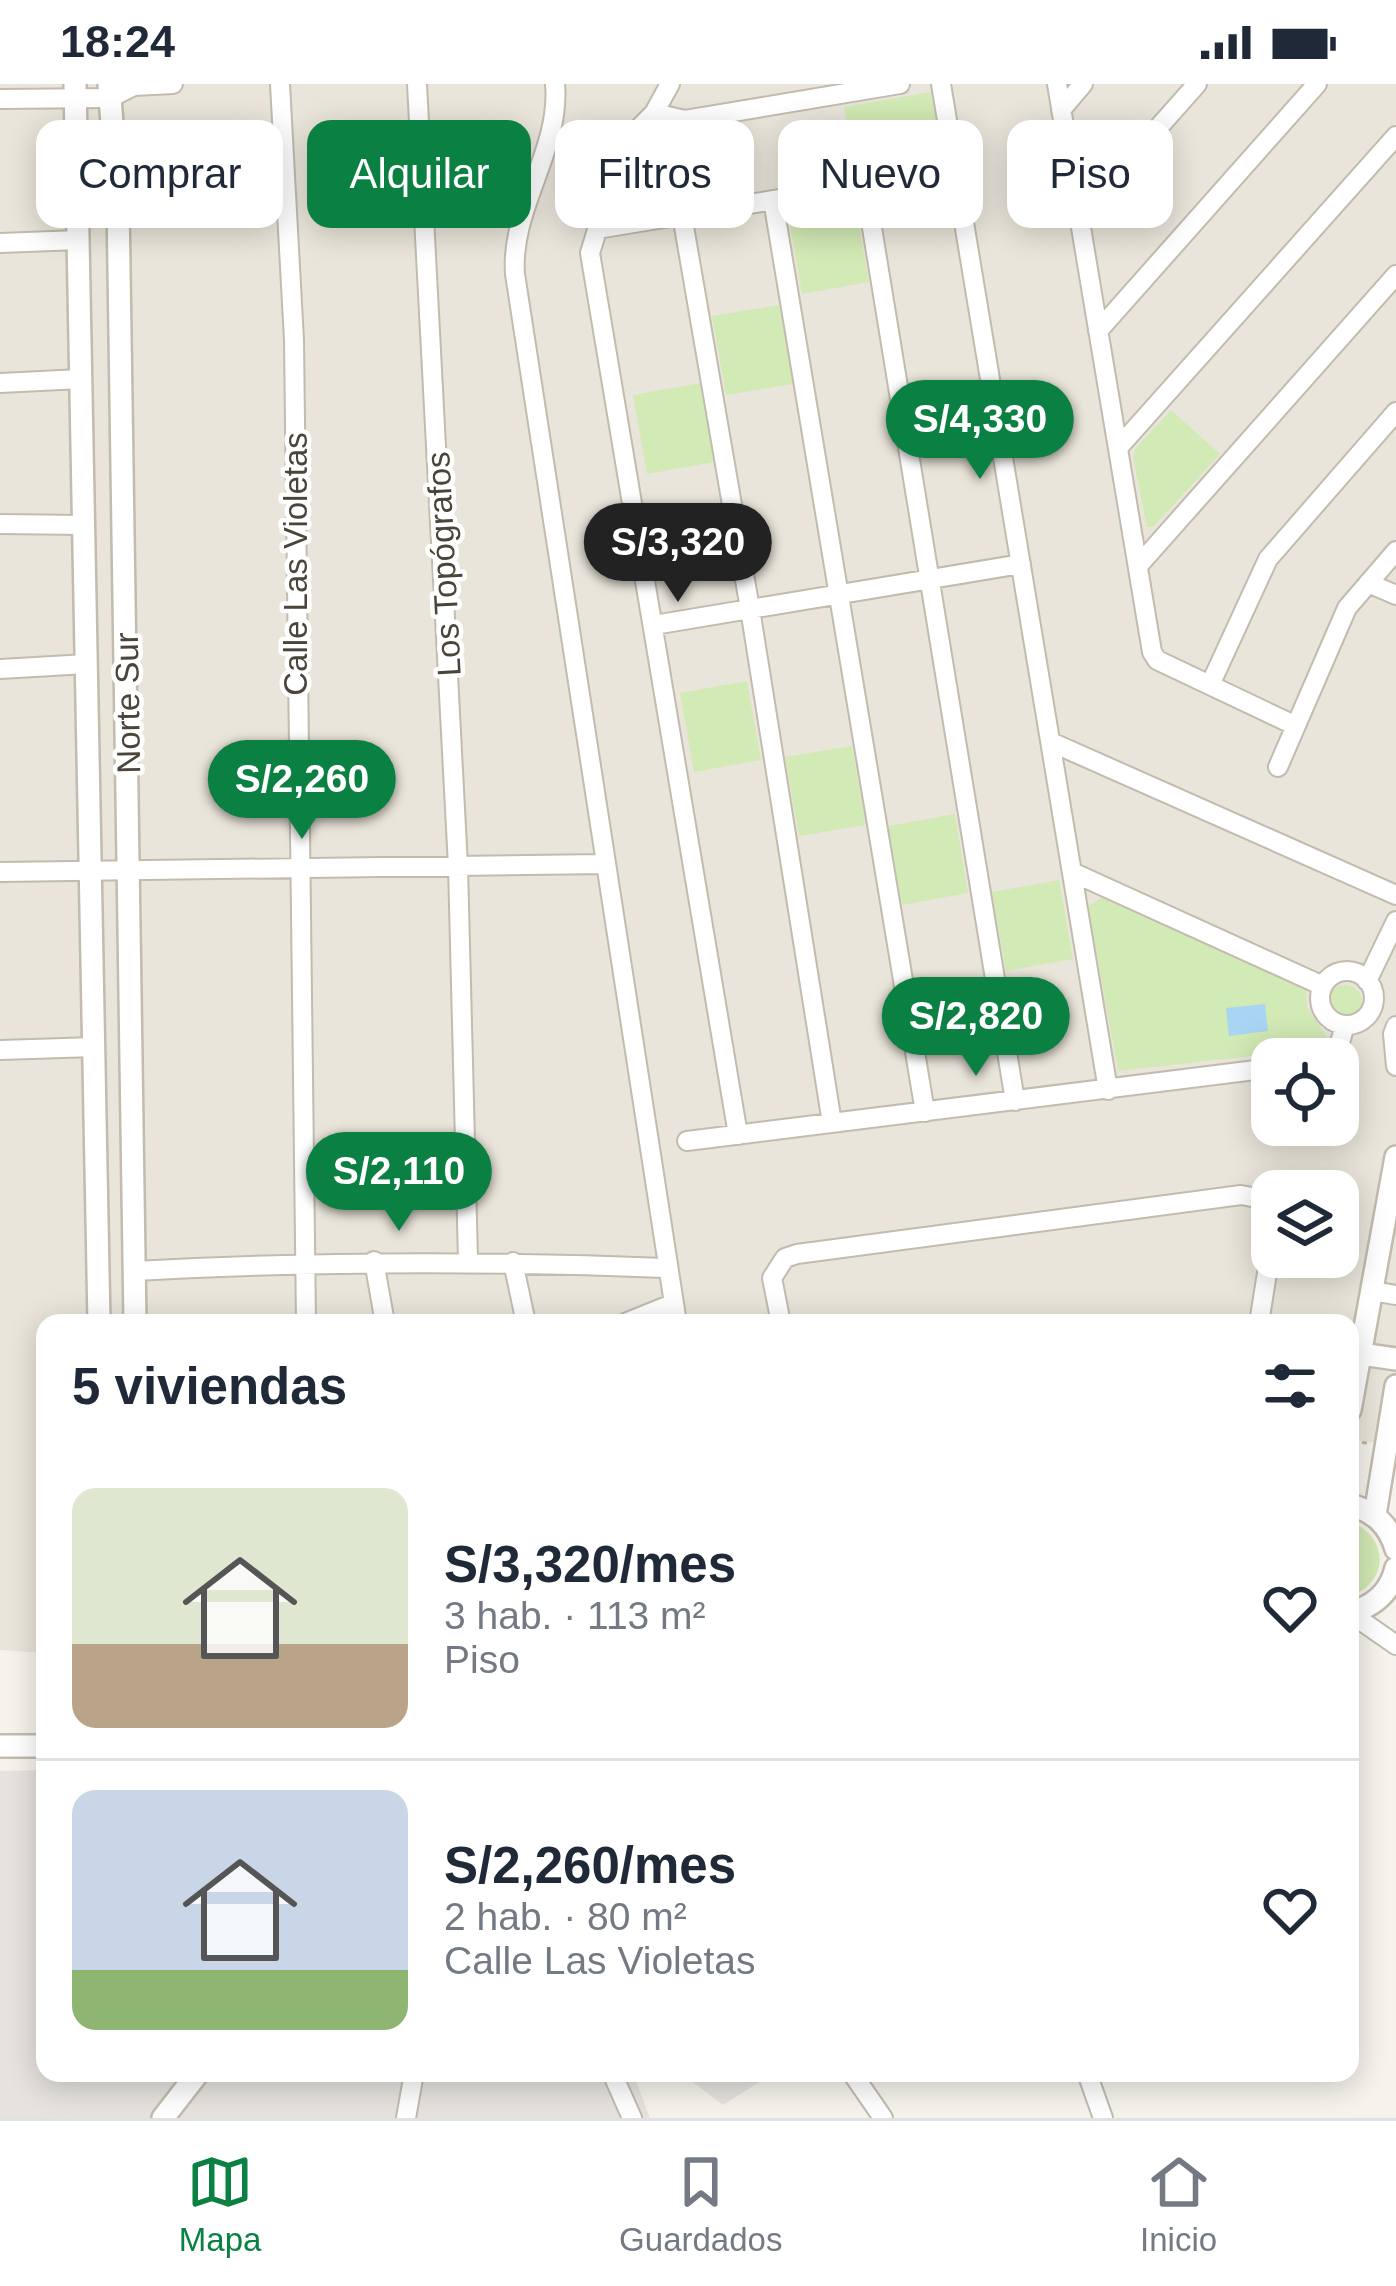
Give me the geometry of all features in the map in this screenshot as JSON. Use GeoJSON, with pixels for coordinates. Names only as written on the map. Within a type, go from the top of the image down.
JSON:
{"type":"FeatureCollection","features":[{"type":"Feature","properties":{"kind":"street"},"geometry":{"type":"LineString","coordinates":[[0,99],[173,84]]}},
{"type":"Feature","properties":{"kind":"street","name":"Calle Las Violetas"},"geometry":{"type":"LineString","coordinates":[[280,84],[294,340],[305,1314]]}},
{"type":"Feature","properties":{"kind":"street","name":"Los Topógrafos"},"geometry":{"type":"LineString","coordinates":[[417,84],[458,866],[468,1260]]}},
{"type":"Feature","properties":{"kind":"street"},"geometry":{"type":"LineString","coordinates":[[555,84],[554,121],[513,251],[674,1313]]}},
{"type":"Feature","properties":{"kind":"street"},"geometry":{"type":"LineString","coordinates":[[670,84],[654,113],[629,139],[618,162],[590,253],[738,1135]]}},
{"type":"Feature","properties":{"kind":"street"},"geometry":{"type":"LineString","coordinates":[[654,113],[685,120],[900,84]]}},
{"type":"Feature","properties":{"kind":"street"},"geometry":{"type":"LineString","coordinates":[[941,84],[947,120]]}},
{"type":"Feature","properties":{"kind":"street"},"geometry":{"type":"LineString","coordinates":[[1057,84],[1063,120]]}},
{"type":"Feature","properties":{"kind":"street"},"geometry":{"type":"LineString","coordinates":[[1061,110],[1083,84]]}},
{"type":"Feature","properties":{"kind":"street"},"geometry":{"type":"LineString","coordinates":[[1165,120],[1197,84]]}},
{"type":"Feature","properties":{"kind":"street"},"geometry":{"type":"LineString","coordinates":[[1098,332],[1317,84]]}},
{"type":"Feature","properties":{"kind":"street","name":"Norte Sur"},"geometry":{"type":"LineString","coordinates":[[76,91],[99,1314]]}},
{"type":"Feature","properties":{"kind":"street","name":"Norte Sur"},"geometry":{"type":"LineString","coordinates":[[109,91],[118,203],[135,1314]]}},
{"type":"Feature","properties":{"kind":"street"},"geometry":{"type":"LineString","coordinates":[[1118,448],[1396,136]]}},
{"type":"Feature","properties":{"kind":"street"},"geometry":{"type":"LineString","coordinates":[[754,203],[778,199]]}},
{"type":"Feature","properties":{"kind":"street"},"geometry":{"type":"LineString","coordinates":[[773,200],[925,1112]]}},
{"type":"Feature","properties":{"kind":"street"},"geometry":{"type":"LineString","coordinates":[[597,229],[603,228]]}},
{"type":"Feature","properties":{"kind":"street"},"geometry":{"type":"LineString","coordinates":[[684,228],[832,1123]]}},
{"type":"Feature","properties":{"kind":"street"},"geometry":{"type":"LineString","coordinates":[[872,228],[1015,1101]]}},
{"type":"Feature","properties":{"kind":"street"},"geometry":{"type":"LineString","coordinates":[[966,228],[1108,1090]]}},
{"type":"Feature","properties":{"kind":"street"},"geometry":{"type":"LineString","coordinates":[[1081,228],[1152,652],[1157,660],[1294,725]]}},
{"type":"Feature","properties":{"kind":"street"},"geometry":{"type":"LineString","coordinates":[[0,243],[79,240]]}},
{"type":"Feature","properties":{"kind":"street"},"geometry":{"type":"LineString","coordinates":[[1138,566],[1396,275]]}},
{"type":"Feature","properties":{"kind":"street"},"geometry":{"type":"LineString","coordinates":[[0,383],[81,380]]}},
{"type":"Feature","properties":{"kind":"street"},"geometry":{"type":"LineString","coordinates":[[1210,685],[1268,559],[1396,412]]}},
{"type":"Feature","properties":{"kind":"street"},"geometry":{"type":"LineString","coordinates":[[0,524],[83,524]]}},
{"type":"Feature","properties":{"kind":"street"},"geometry":{"type":"LineString","coordinates":[[1277,766],[1347,608],[1396,551]]}},
{"type":"Feature","properties":{"kind":"street"},"geometry":{"type":"LineString","coordinates":[[654,625],[1021,564]]}},
{"type":"Feature","properties":{"kind":"street"},"geometry":{"type":"LineString","coordinates":[[1368,583],[1396,596]]}},
{"type":"Feature","properties":{"kind":"street"},"geometry":{"type":"LineString","coordinates":[[0,669],[87,664]]}},
{"type":"Feature","properties":{"kind":"street"},"geometry":{"type":"LineString","coordinates":[[1051,742],[1396,895]]}},
{"type":"Feature","properties":{"kind":"street"},"geometry":{"type":"LineString","coordinates":[[0,872],[604,864]]}},
{"type":"Feature","properties":{"kind":"street"},"geometry":{"type":"LineString","coordinates":[[1072,872],[1323,986]]}},
{"type":"Feature","properties":{"kind":"street"},"geometry":{"type":"LineString","coordinates":[[1345,1038],[1353,1023],[1371,1010],[1396,922]]}},
{"type":"Feature","properties":{"kind":"street"},"geometry":{"type":"LineString","coordinates":[[1378,992],[1343,972],[1323,986],[1320,994],[1323,1011],[1353,1023],[1394,1030],[1396,1066]]}},
{"type":"Feature","properties":{"kind":"street"},"geometry":{"type":"LineString","coordinates":[[0,1050],[95,1047]]}},
{"type":"Feature","properties":{"kind":"street"},"geometry":{"type":"LineString","coordinates":[[686,1141],[1251,1071]]}},
{"type":"Feature","properties":{"kind":"street"},"geometry":{"type":"LineString","coordinates":[[1359,1364],[1396,1157]]}},
{"type":"Feature","properties":{"kind":"street"},"geometry":{"type":"LineString","coordinates":[[779,1314],[772,1278],[784,1258],[797,1254],[1251,1197]]}},
{"type":"Feature","properties":{"kind":"street"},"geometry":{"type":"LineString","coordinates":[[134,1271],[302,1261],[468,1260],[665,1268]]}},
{"type":"Feature","properties":{"kind":"street"},"geometry":{"type":"LineString","coordinates":[[374,1261],[383,1314]]}},
{"type":"Feature","properties":{"kind":"street"},"geometry":{"type":"LineString","coordinates":[[513,1262],[524,1314]]}},
{"type":"Feature","properties":{"kind":"street"},"geometry":{"type":"LineString","coordinates":[[1260,1314],[1266,1278]]}},
{"type":"Feature","properties":{"kind":"street"},"geometry":{"type":"LineString","coordinates":[[1372,1291],[1396,1295]]}},
{"type":"Feature","properties":{"kind":"street"},"geometry":{"type":"LineString","coordinates":[[1361,1354],[1396,1359]]}},
{"type":"Feature","properties":{"kind":"street"},"geometry":{"type":"LineString","coordinates":[[1375,1515],[1396,1386]]}},
{"type":"Feature","properties":{"kind":"street"},"geometry":{"type":"LineString","coordinates":[[1359,1509],[1385,1525],[1396,1549]]}},
{"type":"Feature","properties":{"kind":"street"},"geometry":{"type":"LineString","coordinates":[[1359,1609],[1386,1592],[1396,1568]]}},
{"type":"Feature","properties":{"kind":"street"},"geometry":{"type":"LineString","coordinates":[[1359,1619],[1396,1645]]}},
{"type":"Feature","properties":{"kind":"street"},"geometry":{"type":"LineString","coordinates":[[0,1746],[36,1746]]}},
{"type":"Feature","properties":{"kind":"street"},"geometry":{"type":"LineString","coordinates":[[163,2118],[191,2082]]}},
{"type":"Feature","properties":{"kind":"street"},"geometry":{"type":"LineString","coordinates":[[406,2118],[412,2082]]}},
{"type":"Feature","properties":{"kind":"street"},"geometry":{"type":"LineString","coordinates":[[616,2082],[632,2118]]}},
{"type":"Feature","properties":{"kind":"street"},"geometry":{"type":"LineString","coordinates":[[858,2082],[883,2118]]}},
{"type":"Feature","properties":{"kind":"street"},"geometry":{"type":"LineString","coordinates":[[1091,2082],[1103,2118]]}},
{"type":"Feature","properties":{"kind":"shaded area"},"geometry":{"type":"Polygon","coordinates":[[[0,84],[1396,84],[1396,1446],[1359,1440],[1359,1314],[36,1314],[36,1652],[0,1650],[0,84]]]}},
{"type":"Feature","properties":{"kind":"shaded area"},"geometry":{"type":"Polygon","coordinates":[[[36,1770],[36,2082],[636,2082],[650,2118],[0,2118],[0,1771],[36,1770]]]}},
{"type":"Feature","properties":{"kind":"shaded area"},"geometry":{"type":"Polygon","coordinates":[[[693,2082],[760,2082],[723,2105],[693,2082]]]}},
{"type":"Feature","properties":{"kind":"green space"},"geometry":{"type":"Polygon","coordinates":[[[931,92],[936,120],[846,120],[844,107],[931,92]]]}},
{"type":"Feature","properties":{"kind":"green space"},"geometry":{"type":"Polygon","coordinates":[[[790,228],[859,228],[869,282],[802,294],[790,228]]]}},
{"type":"Feature","properties":{"kind":"green space"},"geometry":{"type":"Polygon","coordinates":[[[779,305],[793,384],[726,395],[712,316],[779,305]]]}},
{"type":"Feature","properties":{"kind":"green space"},"geometry":{"type":"Polygon","coordinates":[[[700,383],[714,462],[647,474],[633,395],[700,383]]]}},
{"type":"Feature","properties":{"kind":"green space"},"geometry":{"type":"Polygon","coordinates":[[[1171,410],[1220,454],[1153,527],[1147,527],[1133,457],[1171,410]]]}},
{"type":"Feature","properties":{"kind":"green space"},"geometry":{"type":"Polygon","coordinates":[[[747,681],[761,760],[694,772],[680,693],[747,681]]]}},
{"type":"Feature","properties":{"kind":"green space"},"geometry":{"type":"Polygon","coordinates":[[[852,746],[866,825],[799,836],[785,757],[852,746]]]}},
{"type":"Feature","properties":{"kind":"green space"},"geometry":{"type":"Polygon","coordinates":[[[955,814],[968,893],[902,905],[888,826],[955,814]]]}},
{"type":"Feature","properties":{"kind":"green space"},"geometry":{"type":"Polygon","coordinates":[[[1059,880],[1073,959],[1006,971],[992,892],[1059,880]]]}},
{"type":"Feature","properties":{"kind":"green space"},"geometry":{"type":"Polygon","coordinates":[[[1103,897],[1306,990],[1307,1007],[1327,1038],[1251,1038],[1251,1056],[1118,1071],[1088,906],[1103,897]]]}},
{"type":"Feature","properties":{"kind":"green space"},"geometry":{"type":"Polygon","coordinates":[[[1345,985],[1357,990],[1362,1002],[1357,1014],[1345,1019],[1333,1014],[1328,1002],[1333,990],[1345,985]]]}},
{"type":"Feature","properties":{"kind":"green space"},"geometry":{"type":"Polygon","coordinates":[[[1359,1526],[1372,1537],[1380,1559],[1359,1592],[1359,1526]]]}},
{"type":"Feature","properties":{"kind":"water"},"geometry":{"type":"Polygon","coordinates":[[[1265,1004],[1268,1031],[1229,1036],[1226,1008],[1265,1004]]]}}]}
